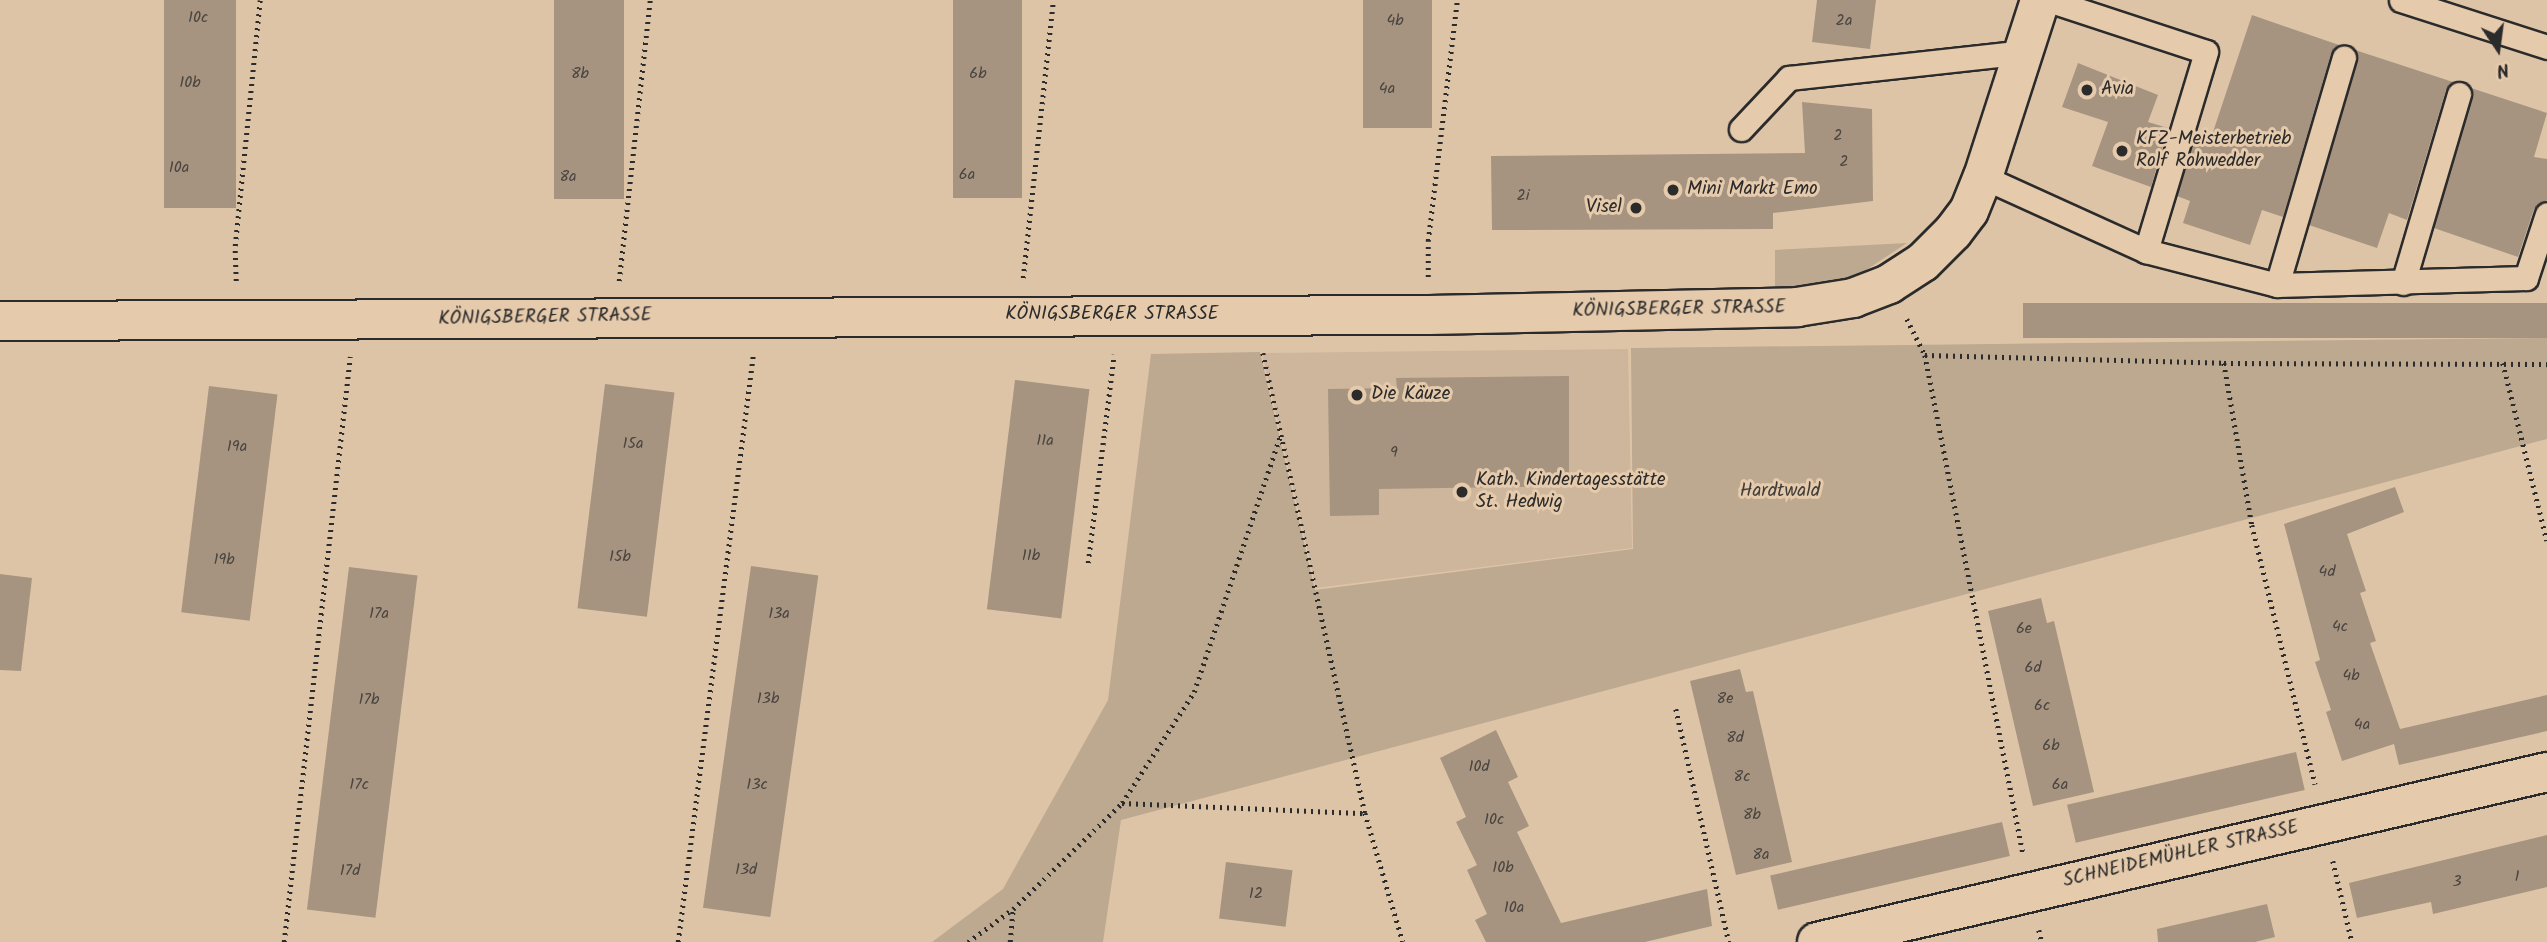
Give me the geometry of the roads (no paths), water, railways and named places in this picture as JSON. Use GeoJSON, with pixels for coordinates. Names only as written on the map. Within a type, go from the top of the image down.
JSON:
{"type":"FeatureCollection","features":[{"type":"Feature","properties":{"kind":"street","name":"KÖNIGSBERGER STRASSE"},"geometry":{"type":"LineString","coordinates":[[0,321],[1429,315],[1797,307],[1853,298],[1889,284],[1923,262],[1953,232],[1969,211],[1983,177],[2040,0]]}},
{"type":"Feature","properties":{"kind":"street","name":"SCHNEIDEMÜHLER STRASSE"},"geometry":{"type":"LineString","coordinates":[[1817,942],[2030,889],[2547,772]]}},
{"type":"Feature","properties":{"kind":"lane"},"geometry":{"type":"LineString","coordinates":[[2048,0],[2206,52],[2146,251]]}},
{"type":"Feature","properties":{"kind":"lane"},"geometry":{"type":"LineString","coordinates":[[2401,0],[2547,47]]}},
{"type":"Feature","properties":{"kind":"lane"},"geometry":{"type":"LineString","coordinates":[[1741,129],[1789,78],[2023,52]]}},
{"type":"Feature","properties":{"kind":"lane"},"geometry":{"type":"LineString","coordinates":[[2277,285],[2344,58]]}},
{"type":"Feature","properties":{"kind":"lane"},"geometry":{"type":"LineString","coordinates":[[2403,283],[2459,94]]}},
{"type":"Feature","properties":{"kind":"lane"},"geometry":{"type":"LineString","coordinates":[[1983,177],[2146,251],[2277,285],[2526,278],[2547,214]]}},
{"type":"Feature","properties":{"kind":"place","name":"Avia"},"geometry":{"type":"Point","coordinates":[2087,90]}},
{"type":"Feature","properties":{"kind":"place","name":"KFZ-Meisterbetrieb Rolf Rohwedder"},"geometry":{"type":"Point","coordinates":[2122,151]}},
{"type":"Feature","properties":{"kind":"place","name":"Mini Markt Emo"},"geometry":{"type":"Point","coordinates":[1673,190]}},
{"type":"Feature","properties":{"kind":"place","name":"Visel"},"geometry":{"type":"Point","coordinates":[1636,208]}},
{"type":"Feature","properties":{"kind":"place","name":"Die Käuze"},"geometry":{"type":"Point","coordinates":[1357,395]}},
{"type":"Feature","properties":{"kind":"place","name":"Kath. Kindertagesstätte St. Hedwig"},"geometry":{"type":"Point","coordinates":[1462,492]}},
{"type":"Feature","properties":{"kind":"park label","name":"Hardtwald"},"geometry":{"type":"Point","coordinates":[1780,492]}}]}
